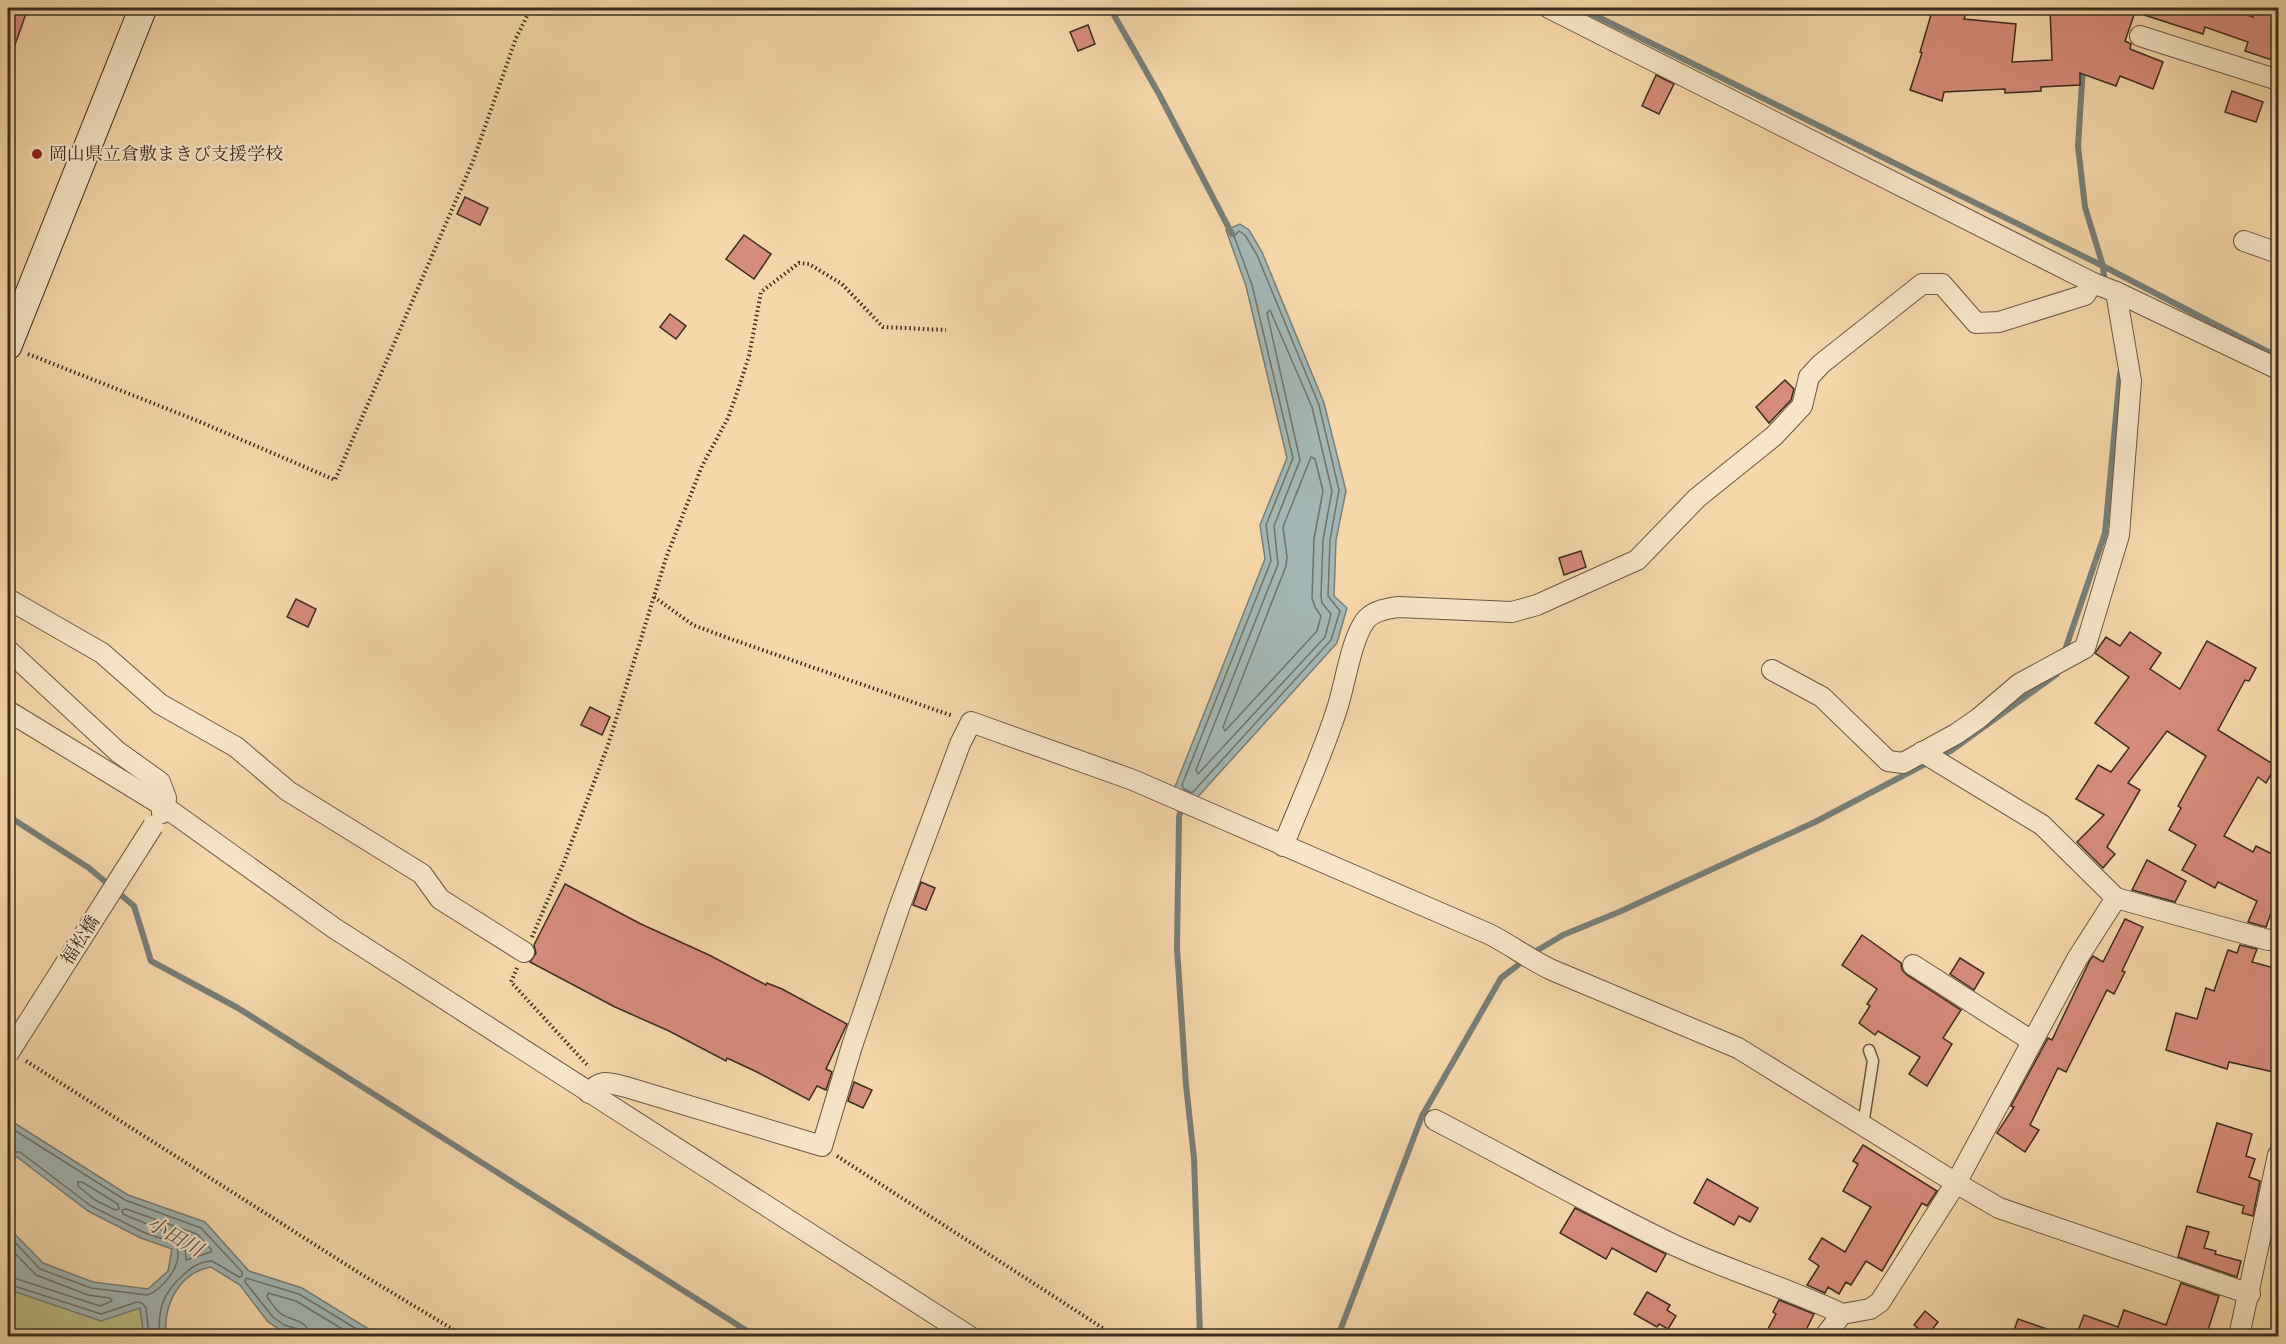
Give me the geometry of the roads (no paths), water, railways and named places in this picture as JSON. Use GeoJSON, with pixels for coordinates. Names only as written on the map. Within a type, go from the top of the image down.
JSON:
{"type":"FeatureCollection","features":[{"type":"Feature","properties":{"kind":"street"},"geometry":{"type":"LineString","coordinates":[[13,341],[143,8]]}},
{"type":"Feature","properties":{"kind":"street"},"geometry":{"type":"LineString","coordinates":[[1548,8],[2093,283],[2278,369]]}},
{"type":"Feature","properties":{"kind":"street"},"geometry":{"type":"LineString","coordinates":[[2140,36],[2278,80]]}},
{"type":"Feature","properties":{"kind":"street"},"geometry":{"type":"LineString","coordinates":[[2244,241],[2278,253]]}},
{"type":"Feature","properties":{"kind":"street"},"geometry":{"type":"LineString","coordinates":[[1282,846],[1337,709],[1356,641],[1361,626],[1367,618],[1381,609],[1398,607],[1512,612],[1537,605],[1637,560],[1697,498],[1774,436],[1802,406],[1809,377],[1821,364],[1922,284],[1942,284],[1976,323],[1999,322],[2085,295],[2093,283]]}},
{"type":"Feature","properties":{"kind":"street"},"geometry":{"type":"LineString","coordinates":[[1772,670],[1822,697],[1888,761],[1903,763],[1956,734],[2019,684],[2085,648],[2119,535],[2132,381],[2116,292]]}},
{"type":"Feature","properties":{"kind":"street"},"geometry":{"type":"LineString","coordinates":[[8,599],[102,653],[160,704],[236,747],[288,791],[422,874],[440,899],[524,952]]}},
{"type":"Feature","properties":{"kind":"street"},"geometry":{"type":"LineString","coordinates":[[8,650],[118,752],[160,782],[166,798],[165,807]]}},
{"type":"Feature","properties":{"kind":"street"},"geometry":{"type":"LineString","coordinates":[[8,711],[165,807],[334,928],[593,1089],[969,1336]]}},
{"type":"Feature","properties":{"kind":"street"},"geometry":{"type":"LineString","coordinates":[[593,1089],[605,1083],[626,1087],[822,1146],[852,1046],[899,908],[960,744],[971,722],[1111,772],[1173,797],[1489,934],[1518,949],[1530,960],[1552,970],[1738,1048],[1999,1208],[2250,1294]]}},
{"type":"Feature","properties":{"kind":"street"},"geometry":{"type":"LineString","coordinates":[[1922,752],[2042,825],[2116,898],[2268,940],[2278,938]]}},
{"type":"Feature","properties":{"kind":"street","name":"福松橋"},"geometry":{"type":"LineString","coordinates":[[12,1055],[165,807]]}},
{"type":"Feature","properties":{"kind":"street"},"geometry":{"type":"LineString","coordinates":[[1435,1120],[1674,1245],[1764,1283],[1808,1298],[1842,1314],[1870,1309],[1880,1302],[1956,1183],[2077,958],[2116,898]]}},
{"type":"Feature","properties":{"kind":"street"},"geometry":{"type":"LineString","coordinates":[[1913,965],[2032,1041]]}},
{"type":"Feature","properties":{"kind":"street"},"geometry":{"type":"LineString","coordinates":[[2239,1336],[2250,1294],[2278,1155]]}},
{"type":"Feature","properties":{"kind":"street"},"geometry":{"type":"LineString","coordinates":[[1826,1336],[1842,1314]]}},
{"type":"Feature","properties":{"kind":"lane"},"geometry":{"type":"LineString","coordinates":[[1863,1125],[1873,1061],[1869,1050]]}},
{"type":"Feature","properties":{"kind":"water"},"geometry":{"type":"Polygon","coordinates":[[[1240,224],[1249,230],[1262,252],[1324,403],[1346,491],[1336,540],[1334,596],[1347,608],[1337,643],[1194,801],[1180,794],[1175,787],[1265,559],[1260,525],[1287,458],[1246,286],[1226,230],[1240,224]]]}},
{"type":"Feature","properties":{"kind":"water","name":"小田川"},"geometry":{"type":"Polygon","coordinates":[[[8,1119],[128,1195],[205,1222],[249,1271],[302,1288],[380,1336],[305,1336],[282,1331],[268,1322],[240,1285],[211,1267],[199,1270],[190,1276],[175,1292],[167,1313],[166,1336],[144,1336],[140,1308],[101,1321],[10,1290],[8,1288],[8,1227],[43,1263],[93,1282],[148,1289],[168,1271],[172,1249],[141,1238],[88,1211],[17,1157],[8,1158],[8,1119]]]}},
{"type":"Feature","properties":{"kind":"waterway"},"geometry":{"type":"LineString","coordinates":[[1110,8],[1159,94],[1232,234]]}},
{"type":"Feature","properties":{"kind":"waterway"},"geometry":{"type":"LineString","coordinates":[[1580,8],[2103,266],[2278,357]]}},
{"type":"Feature","properties":{"kind":"waterway"},"geometry":{"type":"LineString","coordinates":[[2083,67],[2078,146],[2085,207],[2104,276]]}},
{"type":"Feature","properties":{"kind":"waterway"},"geometry":{"type":"LineString","coordinates":[[2064,653],[2105,533],[2120,373]]}},
{"type":"Feature","properties":{"kind":"waterway"},"geometry":{"type":"LineString","coordinates":[[1338,1336],[1422,1116],[1501,978],[1538,950],[1563,935],[1619,912],[1815,822],[1952,750],[2057,674],[2059,669]]}},
{"type":"Feature","properties":{"kind":"waterway"},"geometry":{"type":"LineString","coordinates":[[1182,804],[1179,817],[1177,948],[1186,1085],[1194,1158],[1200,1336]]}},
{"type":"Feature","properties":{"kind":"waterway"},"geometry":{"type":"LineString","coordinates":[[8,816],[89,868],[134,906],[151,961],[238,1008],[755,1336]]}},
{"type":"Feature","properties":{"kind":"place","name":"岡山県立倉敷まきび支援学校"},"geometry":{"type":"Point","coordinates":[37,154]}}]}
